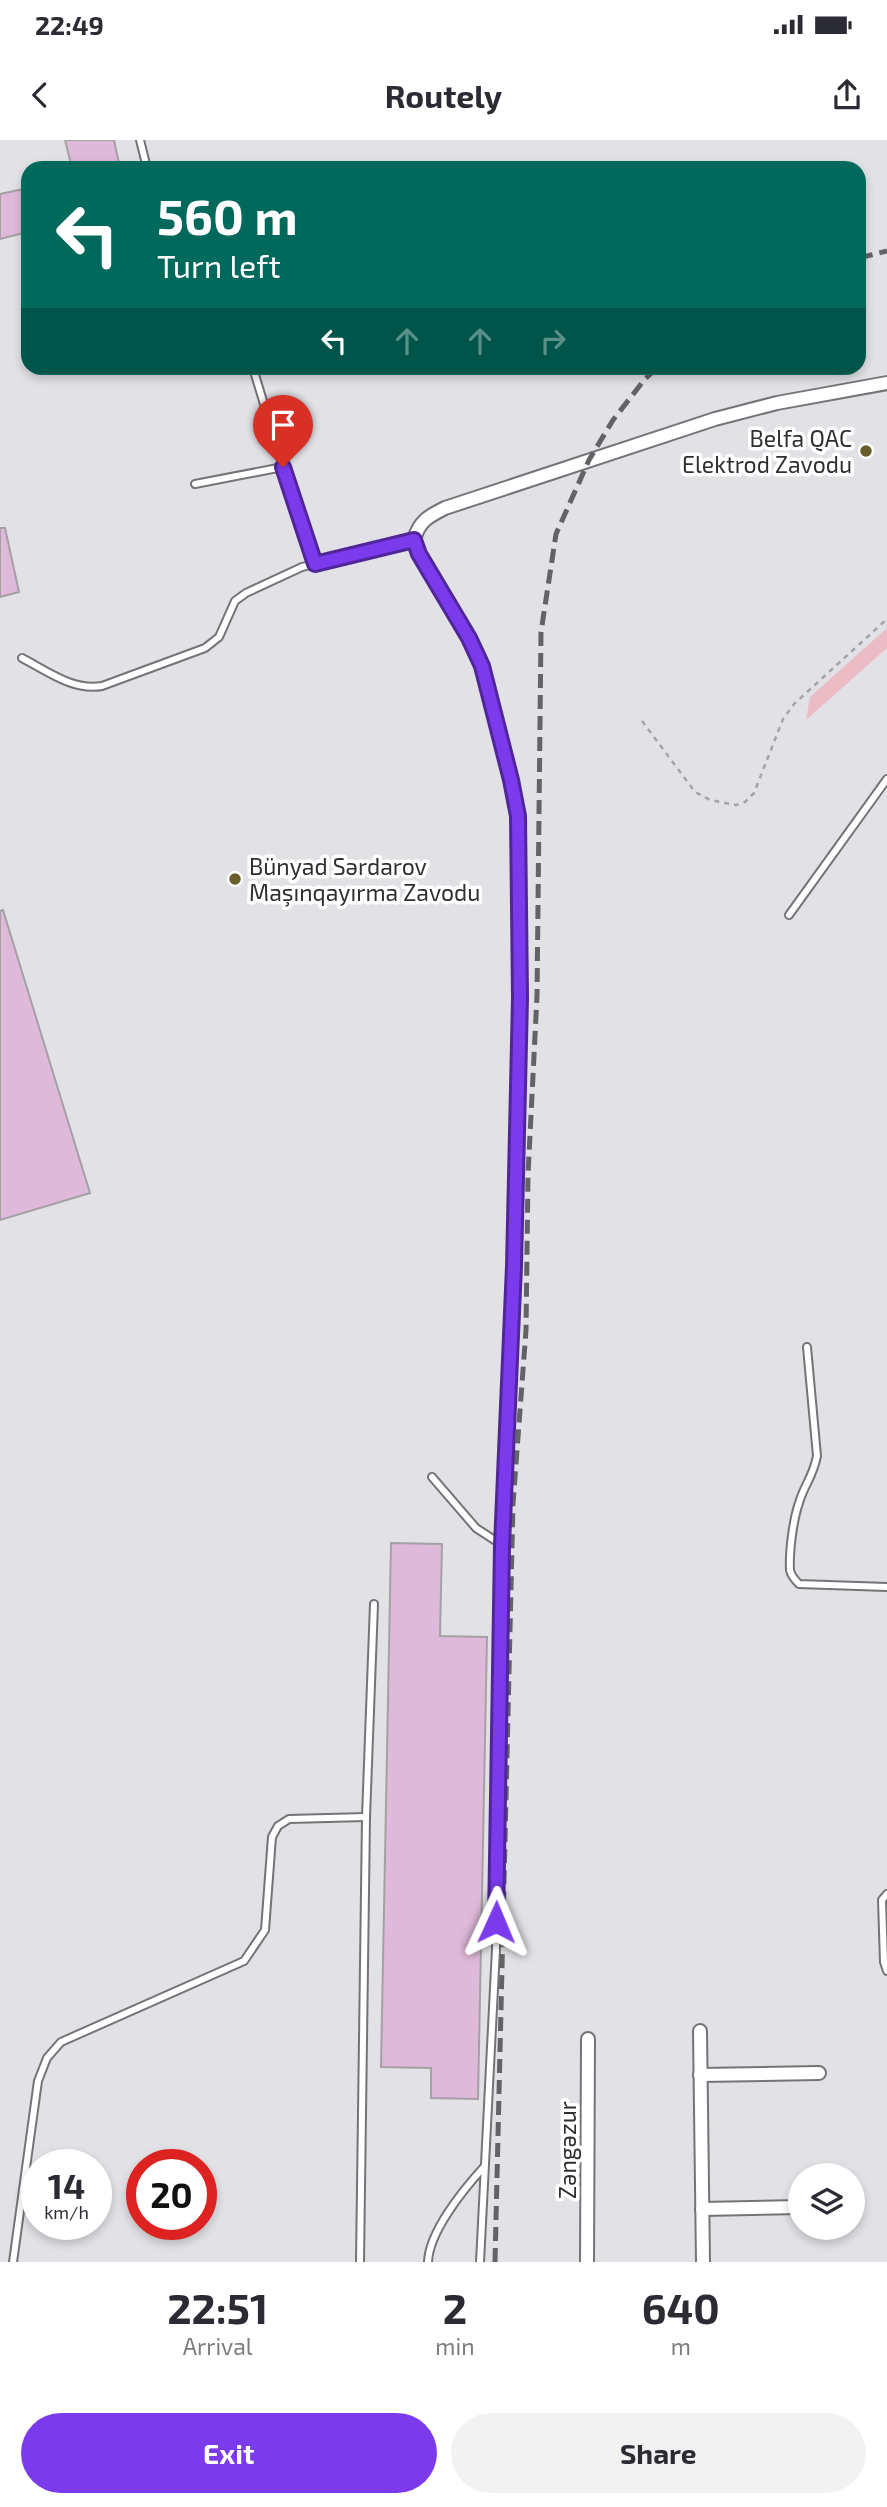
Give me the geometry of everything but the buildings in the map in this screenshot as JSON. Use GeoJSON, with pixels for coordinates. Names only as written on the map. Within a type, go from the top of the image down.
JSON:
{"type":"FeatureCollection","features":[{"type":"Feature","properties":{"kind":"street"},"geometry":{"type":"LineString","coordinates":[[414,540],[417,528],[425,519],[444,508],[715,419],[777,402],[887,383]]}},
{"type":"Feature","properties":{"kind":"street"},"geometry":{"type":"LineString","coordinates":[[700,2031],[703,2262]]}},
{"type":"Feature","properties":{"kind":"street","name":"Zəngəzur"},"geometry":{"type":"LineString","coordinates":[[587,2262],[588,2039]]}},
{"type":"Feature","properties":{"kind":"street"},"geometry":{"type":"LineString","coordinates":[[701,2075],[819,2073]]}},
{"type":"Feature","properties":{"kind":"street"},"geometry":{"type":"LineString","coordinates":[[702,2209],[788,2207]]}},
{"type":"Feature","properties":{"kind":"lane"},"geometry":{"type":"LineString","coordinates":[[141,140],[146,161]]}},
{"type":"Feature","properties":{"kind":"lane"},"geometry":{"type":"LineString","coordinates":[[255,375],[315,564]]}},
{"type":"Feature","properties":{"kind":"lane"},"geometry":{"type":"LineString","coordinates":[[195,484],[283,467]]}},
{"type":"Feature","properties":{"kind":"lane"},"geometry":{"type":"LineString","coordinates":[[22,658],[77,686],[102,686],[205,648],[219,637],[235,601],[246,593],[302,567],[414,540],[419,554],[469,638],[482,666],[518,816],[520,998],[514,1266],[502,1545],[496,1949],[480,2262]]}},
{"type":"Feature","properties":{"kind":"lane"},"geometry":{"type":"LineString","coordinates":[[789,915],[887,779]]}},
{"type":"Feature","properties":{"kind":"lane"},"geometry":{"type":"LineString","coordinates":[[807,1347],[817,1456],[814,1473],[799,1501],[790,1570],[792,1577],[799,1584],[887,1587]]}},
{"type":"Feature","properties":{"kind":"lane"},"geometry":{"type":"LineString","coordinates":[[432,1477],[476,1528],[502,1545]]}},
{"type":"Feature","properties":{"kind":"lane"},"geometry":{"type":"LineString","coordinates":[[360,2262],[366,1817],[374,1604]]}},
{"type":"Feature","properties":{"kind":"lane"},"geometry":{"type":"LineString","coordinates":[[13,2262],[38,2081],[47,2058],[61,2042],[244,1961],[265,1930],[272,1837],[278,1826],[289,1819],[366,1817]]}},
{"type":"Feature","properties":{"kind":"lane"},"geometry":{"type":"LineString","coordinates":[[887,1894],[882,1900],[884,1962],[887,1971]]}},
{"type":"Feature","properties":{"kind":"lane"},"geometry":{"type":"LineString","coordinates":[[428,2262],[428,2254],[436,2234],[464,2189],[483,2168]]}},
{"type":"Feature","properties":{"kind":"path"},"geometry":{"type":"LineString","coordinates":[[642,721],[695,792],[710,800],[736,805],[745,802],[754,793],[783,719],[794,704],[887,619]]}},
{"type":"Feature","properties":{"kind":"shaded area"},"geometry":{"type":"Polygon","coordinates":[[[887,628],[887,648],[806,720],[810,697],[887,628]]]}},
{"type":"Feature","properties":{"kind":"railway"},"geometry":{"type":"LineString","coordinates":[[866,256],[887,251]]}},
{"type":"Feature","properties":{"kind":"railway"},"geometry":{"type":"LineString","coordinates":[[495,2262],[513,1504],[526,1330],[528,1175],[537,996],[541,632],[556,534],[589,460],[613,420],[649,375]]}},
{"type":"Feature","properties":{"kind":"place","name":"Belfa QAC Elektrod Zavodu"},"geometry":{"type":"Point","coordinates":[866,451]}},
{"type":"Feature","properties":{"kind":"place","name":"Bünyad Sərdarov Maşınqayırma Zavodu"},"geometry":{"type":"Point","coordinates":[235,879]}},
{"type":"Feature","properties":{"kind":"route"},"geometry":{"type":"LineString","coordinates":[[283,467],[315,564],[414,540],[419,554],[469,638],[482,666],[518,816],[520,998],[514,1266],[502,1545],[496,1922]]}}]}
